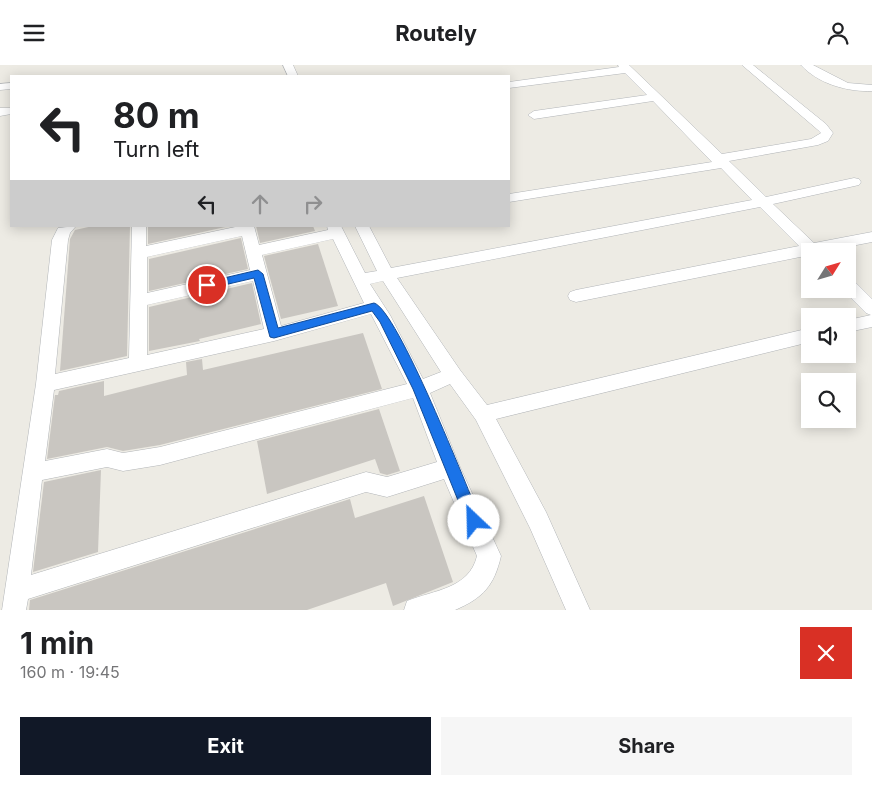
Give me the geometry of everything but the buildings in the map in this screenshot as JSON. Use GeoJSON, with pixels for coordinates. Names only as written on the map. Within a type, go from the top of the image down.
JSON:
{"type":"FeatureCollection","features":[{"type":"Feature","properties":{"kind":"street"},"geometry":{"type":"LineString","coordinates":[[510,198],[720,161],[814,142],[824,138],[827,133],[822,127],[747,65]]}},
{"type":"Feature","properties":{"kind":"street"},"geometry":{"type":"LineString","coordinates":[[806,65],[830,81],[843,86],[872,88]]}},
{"type":"Feature","properties":{"kind":"street"},"geometry":{"type":"LineString","coordinates":[[510,85],[625,67],[804,243]]}},
{"type":"Feature","properties":{"kind":"street"},"geometry":{"type":"LineString","coordinates":[[534,115],[655,97]]}},
{"type":"Feature","properties":{"kind":"street"},"geometry":{"type":"LineString","coordinates":[[360,280],[762,202],[854,182]]}},
{"type":"Feature","properties":{"kind":"street"},"geometry":{"type":"LineString","coordinates":[[68,227],[60,240],[45,384],[15,600],[366,482],[387,487],[450,468]]}},
{"type":"Feature","properties":{"kind":"street"},"geometry":{"type":"LineString","coordinates":[[138,365],[139,227]]}},
{"type":"Feature","properties":{"kind":"street"},"geometry":{"type":"LineString","coordinates":[[362,227],[386,274],[453,375],[482,413],[538,520],[578,610]]}},
{"type":"Feature","properties":{"kind":"street"},"geometry":{"type":"LineString","coordinates":[[139,253],[247,228],[274,334]]}},
{"type":"Feature","properties":{"kind":"street"},"geometry":{"type":"LineString","coordinates":[[253,252],[335,230],[374,307],[384,319],[419,389],[450,468],[489,556],[485,573],[472,588],[452,599],[416,610]]}},
{"type":"Feature","properties":{"kind":"street"},"geometry":{"type":"LineString","coordinates":[[846,243],[872,237]]}},
{"type":"Feature","properties":{"kind":"street"},"geometry":{"type":"LineString","coordinates":[[576,296],[801,253]]}},
{"type":"Feature","properties":{"kind":"street"},"geometry":{"type":"LineString","coordinates":[[139,301],[258,274]]}},
{"type":"Feature","properties":{"kind":"street"},"geometry":{"type":"LineString","coordinates":[[856,293],[872,309]]}},
{"type":"Feature","properties":{"kind":"street"},"geometry":{"type":"LineString","coordinates":[[45,384],[274,334],[374,307]]}},
{"type":"Feature","properties":{"kind":"street"},"geometry":{"type":"LineString","coordinates":[[856,324],[872,321]]}},
{"type":"Feature","properties":{"kind":"street"},"geometry":{"type":"LineString","coordinates":[[482,413],[801,337]]}},
{"type":"Feature","properties":{"kind":"street"},"geometry":{"type":"LineString","coordinates":[[32,473],[107,458],[123,462],[138,461],[419,389],[453,375]]}},
{"type":"Feature","properties":{"kind":"route"},"geometry":{"type":"LineString","coordinates":[[207,285],[258,274],[274,334],[374,307],[384,319],[419,389],[450,468],[474,521]]}}]}
